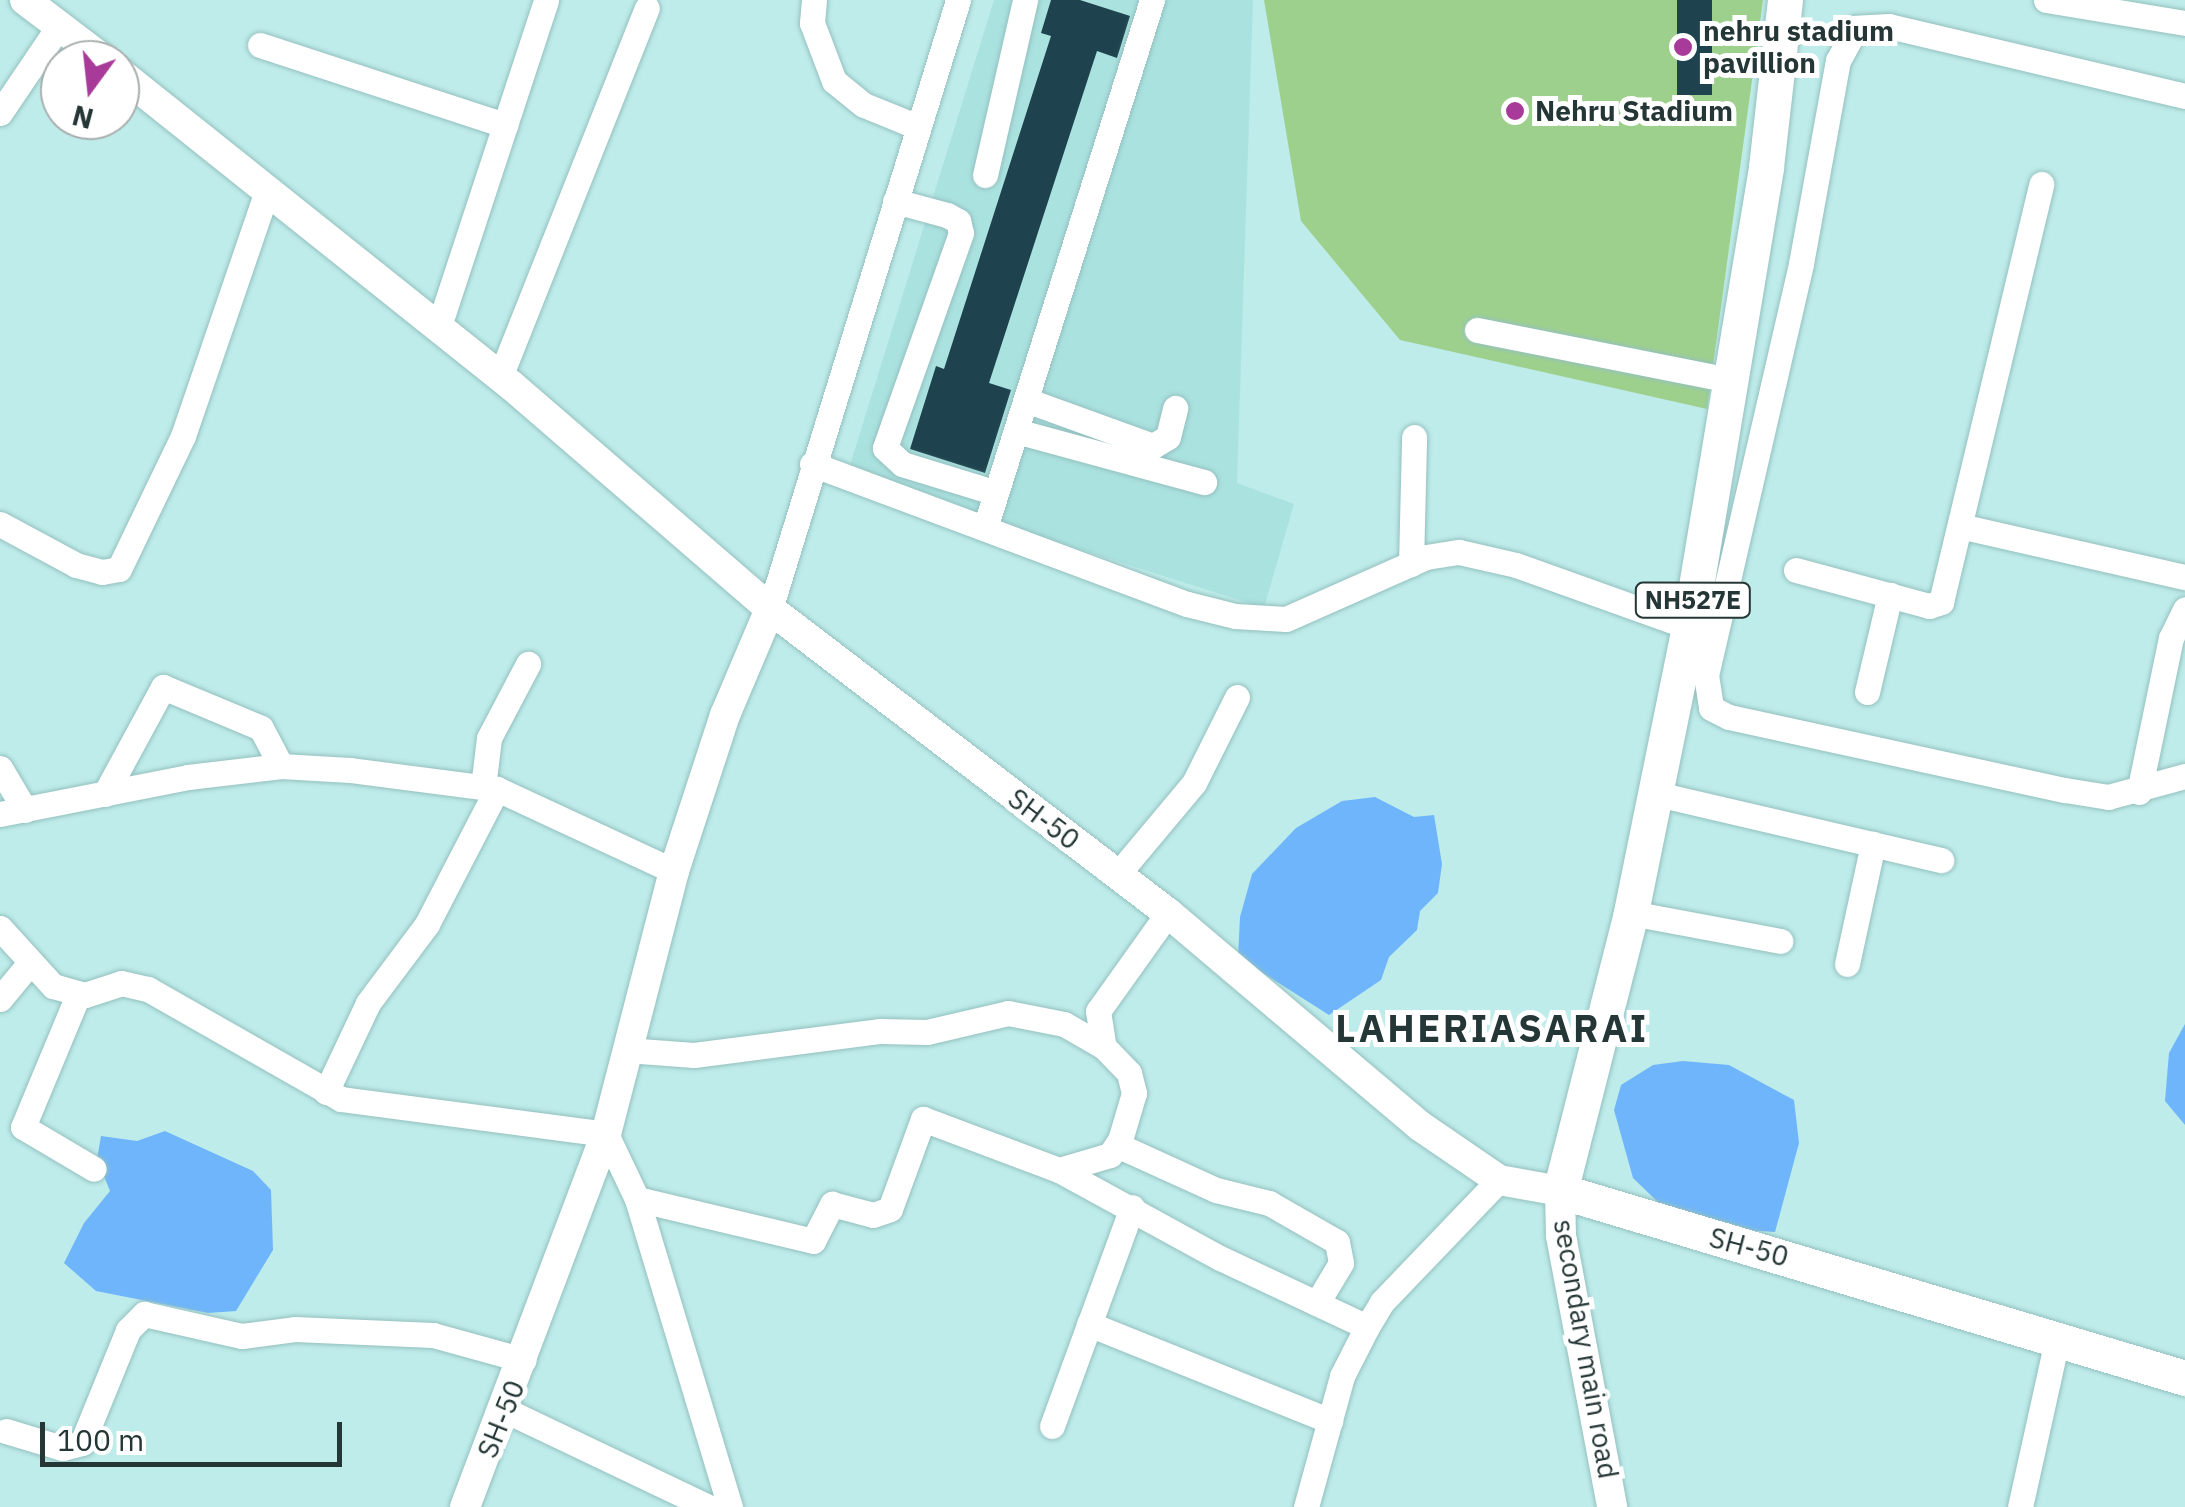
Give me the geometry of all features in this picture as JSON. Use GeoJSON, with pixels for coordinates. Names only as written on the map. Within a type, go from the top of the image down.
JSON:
{"type":"FeatureCollection","features":[{"type":"Feature","properties":{"kind":"highway","name":"NH527E"},"geometry":{"type":"LineString","coordinates":[[1560,1192],[1631,913],[1689,626],[1786,0]]}},
{"type":"Feature","properties":{"kind":"highway","name":"SH-50"},"geometry":{"type":"LineString","coordinates":[[1560,1192],[2058,1336],[2185,1378]]}},
{"type":"Feature","properties":{"kind":"main road"},"geometry":{"type":"LineString","coordinates":[[25,0],[78,40]]}},
{"type":"Feature","properties":{"kind":"main road"},"geometry":{"type":"LineString","coordinates":[[140,88],[500,377],[770,610]]}},
{"type":"Feature","properties":{"kind":"main road","name":"SH-50"},"geometry":{"type":"LineString","coordinates":[[465,1507],[524,1360],[606,1134],[674,871],[725,715],[770,610],[1168,913],[1420,1126],[1499,1180],[1560,1192]]}},
{"type":"Feature","properties":{"kind":"main road","name":"secondary main road"},"geometry":{"type":"LineString","coordinates":[[1560,1192],[1561,1236],[1612,1507]]}},
{"type":"Feature","properties":{"kind":"street"},"geometry":{"type":"LineString","coordinates":[[438,329],[546,0]]}},
{"type":"Feature","properties":{"kind":"street"},"geometry":{"type":"LineString","coordinates":[[814,0],[812,23],[834,80],[864,105],[918,127]]}},
{"type":"Feature","properties":{"kind":"street"},"geometry":{"type":"LineString","coordinates":[[770,610],[958,0]]}},
{"type":"Feature","properties":{"kind":"street"},"geometry":{"type":"LineString","coordinates":[[985,174],[1026,0]]}},
{"type":"Feature","properties":{"kind":"street"},"geometry":{"type":"LineString","coordinates":[[985,528],[1152,0]]}},
{"type":"Feature","properties":{"kind":"street"},"geometry":{"type":"LineString","coordinates":[[2064,2],[2185,23]]}},
{"type":"Feature","properties":{"kind":"street"},"geometry":{"type":"LineString","coordinates":[[500,377],[647,8]]}},
{"type":"Feature","properties":{"kind":"street"},"geometry":{"type":"LineString","coordinates":[[0,113],[59,26]]}},
{"type":"Feature","properties":{"kind":"street"},"geometry":{"type":"LineString","coordinates":[[2185,96],[1889,26],[1856,28],[1838,60],[1801,264],[1706,676],[1711,708],[1729,716],[2088,794],[2140,792],[2185,776]]}},
{"type":"Feature","properties":{"kind":"street"},"geometry":{"type":"LineString","coordinates":[[260,45],[506,125]]}},
{"type":"Feature","properties":{"kind":"street"},"geometry":{"type":"LineString","coordinates":[[1796,570],[1929,606],[1941,602],[2042,184]]}},
{"type":"Feature","properties":{"kind":"street"},"geometry":{"type":"LineString","coordinates":[[0,524],[76,565],[102,572],[120,569],[183,436],[267,191]]}},
{"type":"Feature","properties":{"kind":"street"},"geometry":{"type":"LineString","coordinates":[[895,201],[948,215],[961,234],[885,448],[902,464],[996,494]]}},
{"type":"Feature","properties":{"kind":"street"},"geometry":{"type":"LineString","coordinates":[[1477,330],[1730,380]]}},
{"type":"Feature","properties":{"kind":"street"},"geometry":{"type":"LineString","coordinates":[[1026,400],[1153,446],[1168,436],[1175,408]]}},
{"type":"Feature","properties":{"kind":"street"},"geometry":{"type":"LineString","coordinates":[[1016,431],[1204,482]]}},
{"type":"Feature","properties":{"kind":"street"},"geometry":{"type":"LineString","coordinates":[[1411,564],[1414,437]]}},
{"type":"Feature","properties":{"kind":"street"},"geometry":{"type":"LineString","coordinates":[[812,464],[1187,604],[1268,620],[1286,619],[1411,564],[1459,552],[1488,556],[1689,626]]}},
{"type":"Feature","properties":{"kind":"street"},"geometry":{"type":"LineString","coordinates":[[1960,526],[2185,577]]}},
{"type":"Feature","properties":{"kind":"street"},"geometry":{"type":"LineString","coordinates":[[1867,692],[1890,595]]}},
{"type":"Feature","properties":{"kind":"street"},"geometry":{"type":"LineString","coordinates":[[2140,792],[2171,638],[2185,609]]}},
{"type":"Feature","properties":{"kind":"street"},"geometry":{"type":"LineString","coordinates":[[326,1092],[368,1003],[427,924],[490,788],[489,738],[528,664]]}},
{"type":"Feature","properties":{"kind":"street"},"geometry":{"type":"LineString","coordinates":[[105,794],[164,686],[261,728],[281,766]]}},
{"type":"Feature","properties":{"kind":"street"},"geometry":{"type":"LineString","coordinates":[[1117,874],[1194,784],[1237,697]]}},
{"type":"Feature","properties":{"kind":"street"},"geometry":{"type":"LineString","coordinates":[[0,768],[12,812],[281,766],[490,788],[674,871]]}},
{"type":"Feature","properties":{"kind":"street"},"geometry":{"type":"LineString","coordinates":[[1657,794],[1941,860]]}},
{"type":"Feature","properties":{"kind":"street"},"geometry":{"type":"LineString","coordinates":[[1848,964],[1874,844]]}},
{"type":"Feature","properties":{"kind":"street"},"geometry":{"type":"LineString","coordinates":[[1104,1048],[1098,1011],[1104,995],[1168,913]]}},
{"type":"Feature","properties":{"kind":"street"},"geometry":{"type":"LineString","coordinates":[[1631,913],[1780,941]]}},
{"type":"Feature","properties":{"kind":"street"},"geometry":{"type":"LineString","coordinates":[[0,928],[52,986],[78,994],[121,983],[148,989],[326,1092],[367,1104],[606,1134],[636,1199],[730,1507]]}},
{"type":"Feature","properties":{"kind":"street"},"geometry":{"type":"LineString","coordinates":[[0,1000],[29,964]]}},
{"type":"Feature","properties":{"kind":"street"},"geometry":{"type":"LineString","coordinates":[[78,994],[22,1127],[94,1169]]}},
{"type":"Feature","properties":{"kind":"street"},"geometry":{"type":"LineString","coordinates":[[626,1050],[694,1055],[880,1031],[926,1032],[1008,1012],[1064,1024],[1104,1048],[1129,1073],[1134,1092],[1110,1155],[1060,1170]]}},
{"type":"Feature","properties":{"kind":"street"},"geometry":{"type":"LineString","coordinates":[[636,1199],[813,1241],[832,1204],[873,1216],[890,1209],[924,1119],[1060,1170],[1220,1258],[1367,1326]]}},
{"type":"Feature","properties":{"kind":"street"},"geometry":{"type":"LineString","coordinates":[[1117,1145],[1216,1190],[1269,1203],[1337,1242],[1341,1263],[1317,1304]]}},
{"type":"Feature","properties":{"kind":"street"},"geometry":{"type":"LineString","coordinates":[[1306,1507],[1342,1376],[1367,1326],[1382,1302],[1499,1180]]}},
{"type":"Feature","properties":{"kind":"street"},"geometry":{"type":"LineString","coordinates":[[1052,1426],[1132,1207]]}},
{"type":"Feature","properties":{"kind":"street"},"geometry":{"type":"LineString","coordinates":[[2,1428],[62,1448],[82,1443],[128,1330],[144,1314],[242,1336],[295,1329],[433,1335],[524,1360]]}},
{"type":"Feature","properties":{"kind":"street"},"geometry":{"type":"LineString","coordinates":[[1089,1324],[1330,1421]]}},
{"type":"Feature","properties":{"kind":"street"},"geometry":{"type":"LineString","coordinates":[[2020,1507],[2058,1336]]}},
{"type":"Feature","properties":{"kind":"street"},"geometry":{"type":"LineString","coordinates":[[505,1410],[708,1507]]}},
{"type":"Feature","properties":{"kind":"shaded area"},"geometry":{"type":"Polygon","coordinates":[[[994,0],[1253,0],[1237,483],[1294,504],[1264,608],[847,475],[994,0]]]}},
{"type":"Feature","properties":{"kind":"green space","name":"Nehru Stadium"},"geometry":{"type":"Polygon","coordinates":[[[1264,0],[1763,0],[1707,409],[1400,340],[1301,221],[1264,0]]]}},
{"type":"Feature","properties":{"kind":"water"},"geometry":{"type":"Polygon","coordinates":[[[1375,797],[1414,817],[1434,815],[1442,864],[1438,893],[1420,911],[1417,930],[1389,957],[1381,980],[1329,1015],[1238,957],[1240,917],[1252,874],[1296,828],[1342,801],[1375,797]]]}},
{"type":"Feature","properties":{"kind":"water"},"geometry":{"type":"Polygon","coordinates":[[[2185,1024],[2185,1125],[2165,1101],[2169,1053],[2185,1024]]]}},
{"type":"Feature","properties":{"kind":"water"},"geometry":{"type":"Polygon","coordinates":[[[1683,1061],[1729,1065],[1794,1100],[1799,1143],[1775,1232],[1712,1228],[1663,1207],[1633,1178],[1614,1110],[1621,1085],[1653,1065],[1683,1061]]]}},
{"type":"Feature","properties":{"kind":"water"},"geometry":{"type":"Polygon","coordinates":[[[165,1131],[253,1171],[271,1190],[273,1250],[236,1311],[208,1313],[96,1291],[64,1263],[84,1223],[110,1191],[97,1159],[101,1136],[137,1141],[165,1131]]]}},
{"type":"Feature","properties":{"kind":"building"},"geometry":{"type":"Polygon","coordinates":[[[1051,0],[1080,0],[1130,16],[1117,58],[1097,51],[989,383],[1011,390],[985,473],[910,449],[936,366],[944,369],[1051,36],[1041,33],[1051,0]]]}},
{"type":"Feature","properties":{"kind":"building","name":"nehru stadium pavillion"},"geometry":{"type":"Polygon","coordinates":[[[1677,0],[1712,0],[1712,95],[1677,95],[1677,0]]]}},
{"type":"Feature","properties":{"kind":"place","name":"nehru stadium pavillion"},"geometry":{"type":"Point","coordinates":[1683,47]}},
{"type":"Feature","properties":{"kind":"place","name":"Nehru Stadium"},"geometry":{"type":"Point","coordinates":[1515,111]}},
{"type":"Feature","properties":{"kind":"district","name":"LAHERIASARAI"},"geometry":{"type":"Point","coordinates":[1492,1028]}}]}
